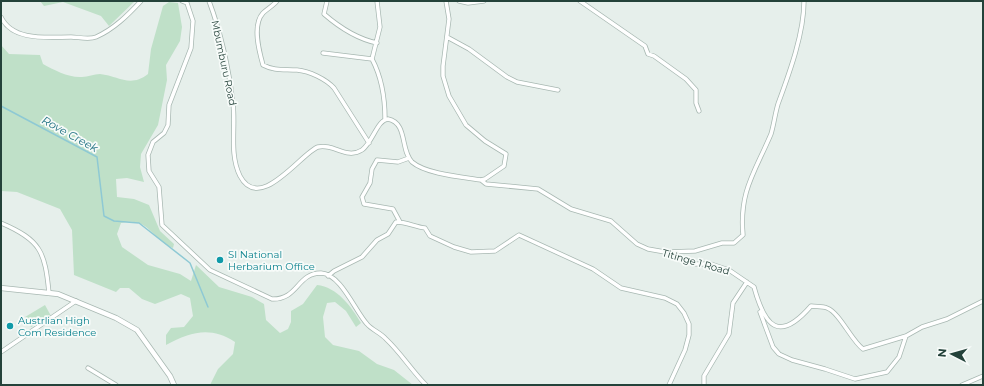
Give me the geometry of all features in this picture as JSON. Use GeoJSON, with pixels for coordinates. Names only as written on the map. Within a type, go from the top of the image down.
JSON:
{"type":"FeatureCollection","features":[{"type":"Feature","properties":{"kind":"street"},"geometry":{"type":"LineString","coordinates":[[1,18],[5,25],[27,35],[46,39],[94,38],[123,20],[142,1]]}},
{"type":"Feature","properties":{"kind":"street"},"geometry":{"type":"LineString","coordinates":[[182,1],[187,3],[193,21],[191,48],[170,105],[168,124],[164,133],[153,142],[148,154],[149,171],[159,187],[162,225],[210,270],[272,299],[282,300],[290,294],[308,275],[323,273],[328,276],[344,290],[367,324],[386,339],[426,385]]}},
{"type":"Feature","properties":{"kind":"street","name":"Mbumburu Road"},"geometry":{"type":"LineString","coordinates":[[209,1],[228,75],[233,104],[235,159],[237,169],[243,181],[253,187],[259,187],[274,182],[285,176],[317,148],[329,147],[344,153],[351,153],[359,151],[369,143]]}},
{"type":"Feature","properties":{"kind":"street"},"geometry":{"type":"LineString","coordinates":[[277,1],[262,14],[258,25],[263,65],[275,69],[298,70],[328,82],[334,88],[369,143],[384,119],[382,87],[378,71],[372,59],[380,27],[377,1]]}},
{"type":"Feature","properties":{"kind":"street"},"geometry":{"type":"LineString","coordinates":[[327,1],[324,14],[335,24],[351,31],[362,40],[377,43]]}},
{"type":"Feature","properties":{"kind":"street"},"geometry":{"type":"LineString","coordinates":[[384,119],[392,120],[400,127],[405,151],[409,158],[417,165],[429,170],[481,180],[485,179],[504,166],[506,154],[476,134],[466,125],[454,106],[443,76],[449,19],[446,1]]}},
{"type":"Feature","properties":{"kind":"street"},"geometry":{"type":"LineString","coordinates":[[459,1],[468,3],[484,1]]}},
{"type":"Feature","properties":{"kind":"street"},"geometry":{"type":"LineString","coordinates":[[580,1],[645,46],[648,54],[654,56],[686,79],[696,90],[696,103],[699,111]]}},
{"type":"Feature","properties":{"kind":"street"},"geometry":{"type":"LineString","coordinates":[[665,252],[695,251],[722,243],[734,243],[743,235],[743,199],[757,161],[771,133],[778,104],[785,88],[800,34],[804,1]]}},
{"type":"Feature","properties":{"kind":"street"},"geometry":{"type":"LineString","coordinates":[[447,37],[469,49],[507,78],[517,82],[558,90]]}},
{"type":"Feature","properties":{"kind":"street"},"geometry":{"type":"LineString","coordinates":[[323,53],[372,59]]}},
{"type":"Feature","properties":{"kind":"street"},"geometry":{"type":"LineString","coordinates":[[400,222],[393,209],[369,206],[364,204],[362,197],[370,183],[372,169],[377,160],[398,162],[409,158]]}},
{"type":"Feature","properties":{"kind":"street","name":"Titinge 1 Road"},"geometry":{"type":"LineString","coordinates":[[481,180],[486,184],[538,189],[571,209],[611,221],[637,244],[648,249],[665,252],[696,264],[711,264],[729,270],[754,287],[760,309],[767,321],[780,328],[788,326],[802,317],[811,306],[828,308],[845,326],[856,344],[863,349],[906,336],[922,327],[947,319],[983,301]]}},
{"type":"Feature","properties":{"kind":"street"},"geometry":{"type":"LineString","coordinates":[[328,276],[334,271],[362,257],[377,240],[388,234],[396,222],[425,228],[430,236],[454,247],[471,252],[495,251],[519,235],[593,269],[622,288],[665,298],[677,304],[684,313],[688,324],[689,335],[685,350],[669,385]]}},
{"type":"Feature","properties":{"kind":"street"},"geometry":{"type":"LineString","coordinates":[[1,223],[26,236],[42,252],[46,266],[49,293]]}},
{"type":"Feature","properties":{"kind":"street"},"geometry":{"type":"LineString","coordinates":[[704,385],[704,376],[728,334],[733,303],[747,282]]}},
{"type":"Feature","properties":{"kind":"street"},"geometry":{"type":"LineString","coordinates":[[1,288],[49,293],[76,300],[137,330],[170,376],[174,385]]}},
{"type":"Feature","properties":{"kind":"street"},"geometry":{"type":"LineString","coordinates":[[1,352],[76,300]]}},
{"type":"Feature","properties":{"kind":"street"},"geometry":{"type":"LineString","coordinates":[[760,309],[773,347],[779,354],[792,360],[855,379],[888,372],[899,357],[906,336]]}},
{"type":"Feature","properties":{"kind":"street"},"geometry":{"type":"LineString","coordinates":[[88,368],[116,385]]}},
{"type":"Feature","properties":{"kind":"street"},"geometry":{"type":"LineString","coordinates":[[962,385],[983,376]]}},
{"type":"Feature","properties":{"kind":"green space"},"geometry":{"type":"Polygon","coordinates":[[[40,1],[135,1],[109,26],[101,16],[63,2],[44,6],[40,1]]]}},
{"type":"Feature","properties":{"kind":"green space"},"geometry":{"type":"Polygon","coordinates":[[[169,2],[178,3],[182,27],[180,41],[166,65],[167,80],[158,125],[141,154],[140,167],[144,182],[127,178],[116,179],[117,197],[134,199],[149,205],[160,231],[174,244],[173,248],[166,244],[144,225],[130,222],[121,223],[117,234],[122,247],[148,265],[180,274],[191,281],[196,265],[219,287],[252,297],[264,304],[266,320],[280,333],[288,329],[291,322],[291,311],[303,304],[317,285],[331,289],[343,298],[361,323],[356,327],[346,311],[335,302],[327,303],[323,317],[325,337],[333,345],[359,351],[377,364],[394,370],[413,385],[210,385],[218,369],[233,354],[235,342],[226,337],[209,332],[192,334],[166,345],[166,335],[171,328],[184,327],[193,316],[190,298],[181,294],[155,304],[142,299],[129,288],[120,288],[116,292],[74,275],[72,230],[60,209],[17,192],[1,191],[1,45],[9,54],[40,55],[43,64],[67,75],[82,77],[100,74],[130,81],[136,80],[148,74],[151,49],[163,6],[169,2]]]}},
{"type":"Feature","properties":{"kind":"green space"},"geometry":{"type":"Polygon","coordinates":[[[45,305],[51,316],[31,327],[25,317],[45,305]]]}},
{"type":"Feature","properties":{"kind":"waterway","name":"Rove Creek"},"geometry":{"type":"LineString","coordinates":[[1,106],[97,157],[104,216],[114,221],[139,223],[190,263],[208,307]]}},
{"type":"Feature","properties":{"kind":"place","name":"SI National Herbarium Office"},"geometry":{"type":"Point","coordinates":[220,260]}},
{"type":"Feature","properties":{"kind":"place","name":"Austrlian High Com Residence"},"geometry":{"type":"Point","coordinates":[10,326]}}]}
